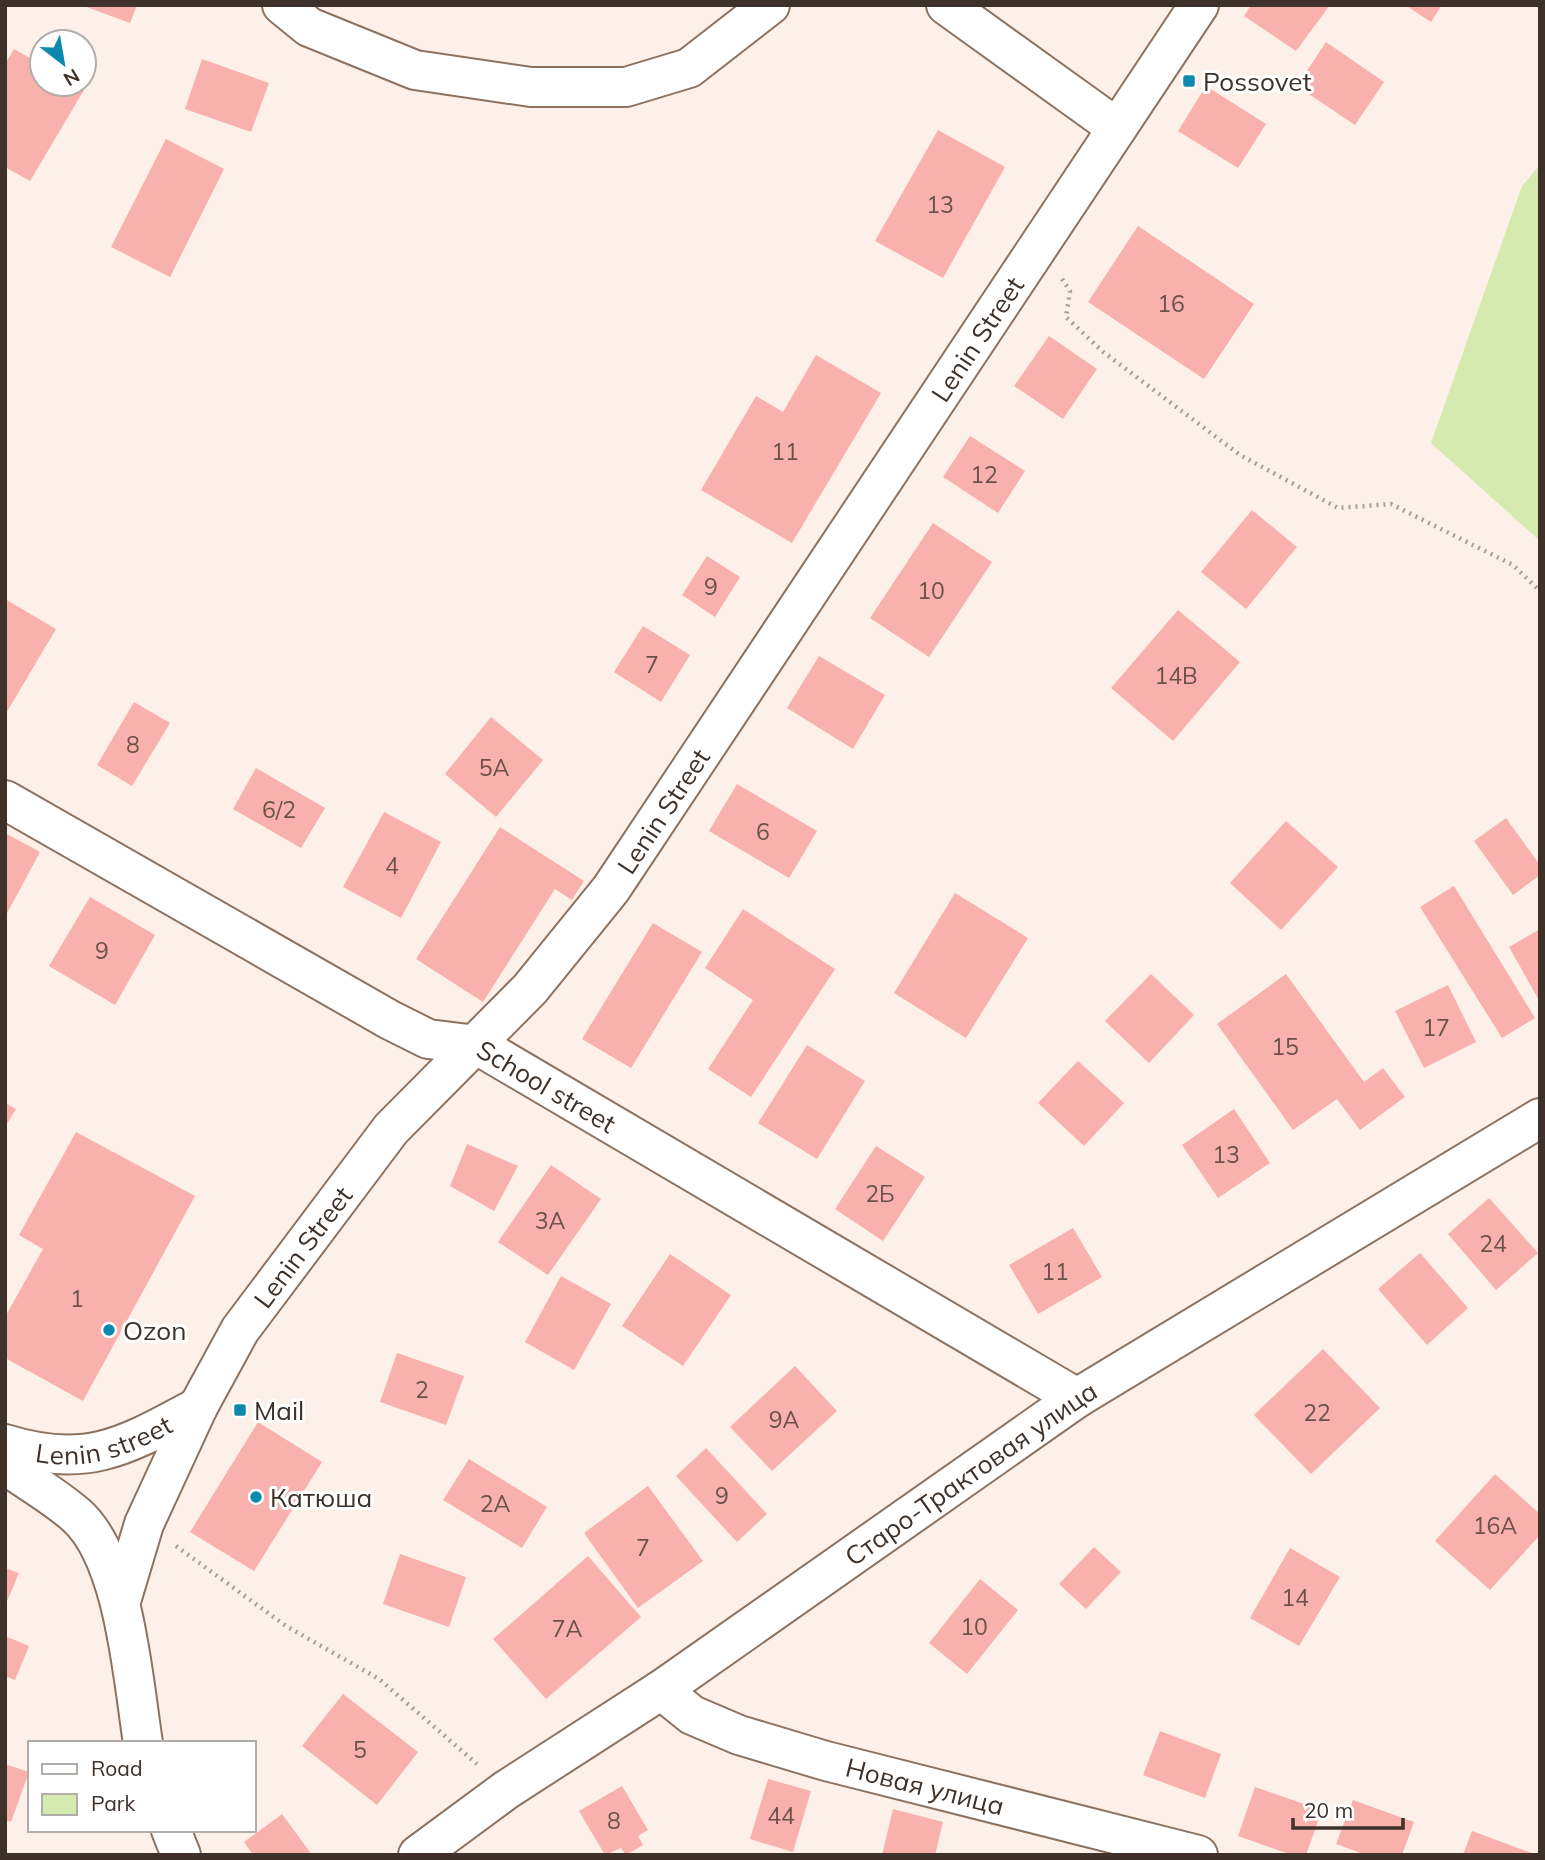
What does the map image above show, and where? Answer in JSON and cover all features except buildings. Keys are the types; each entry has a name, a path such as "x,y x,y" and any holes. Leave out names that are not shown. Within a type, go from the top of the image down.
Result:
{"street":[{"path":"282,5 309,27 415,70 531,87 626,86 689,68 770,5"},
{"path":"946,5 1117,128"},
{"name":"Lenin Street","path":"121,1601 144,1524 198,1407 240,1330 391,1129 530,989 611,889 1199,5"},
{"name":"School street","path":"5,800 390,1020 428,1039 477,1045 1077,1398"},
{"name":"Старо-Трактовая улица","path":"418,1855 506,1790 661,1690 1077,1398 1540,1118"},
{"name":"Lenin street","path":"5,1444 71,1457 124,1446 198,1407"},
{"path":"5,1465 78,1516 104,1556 121,1601 143,1741"},
{"name":"Новая улица","path":"661,1690 692,1715 751,1738 826,1761 1198,1855"},
{"path":"173,1832 181,1855"}],"path":[{"path":"1041,245 1070,291 1066,317 1102,351 1240,455 1338,508 1391,504 1513,565 1540,591"},
{"path":"144,1524 286,1626 379,1679 506,1790"}],"green space":[{"path":"1540,165 1540,541 1431,443 1522,186"}],"place":[{"name":"Possovet","path":"1189,81"},
{"name":"Ozon","path":"109,1330"},
{"name":"Mail","path":"240,1410"},
{"name":"Катюша","path":"256,1497"}]}
